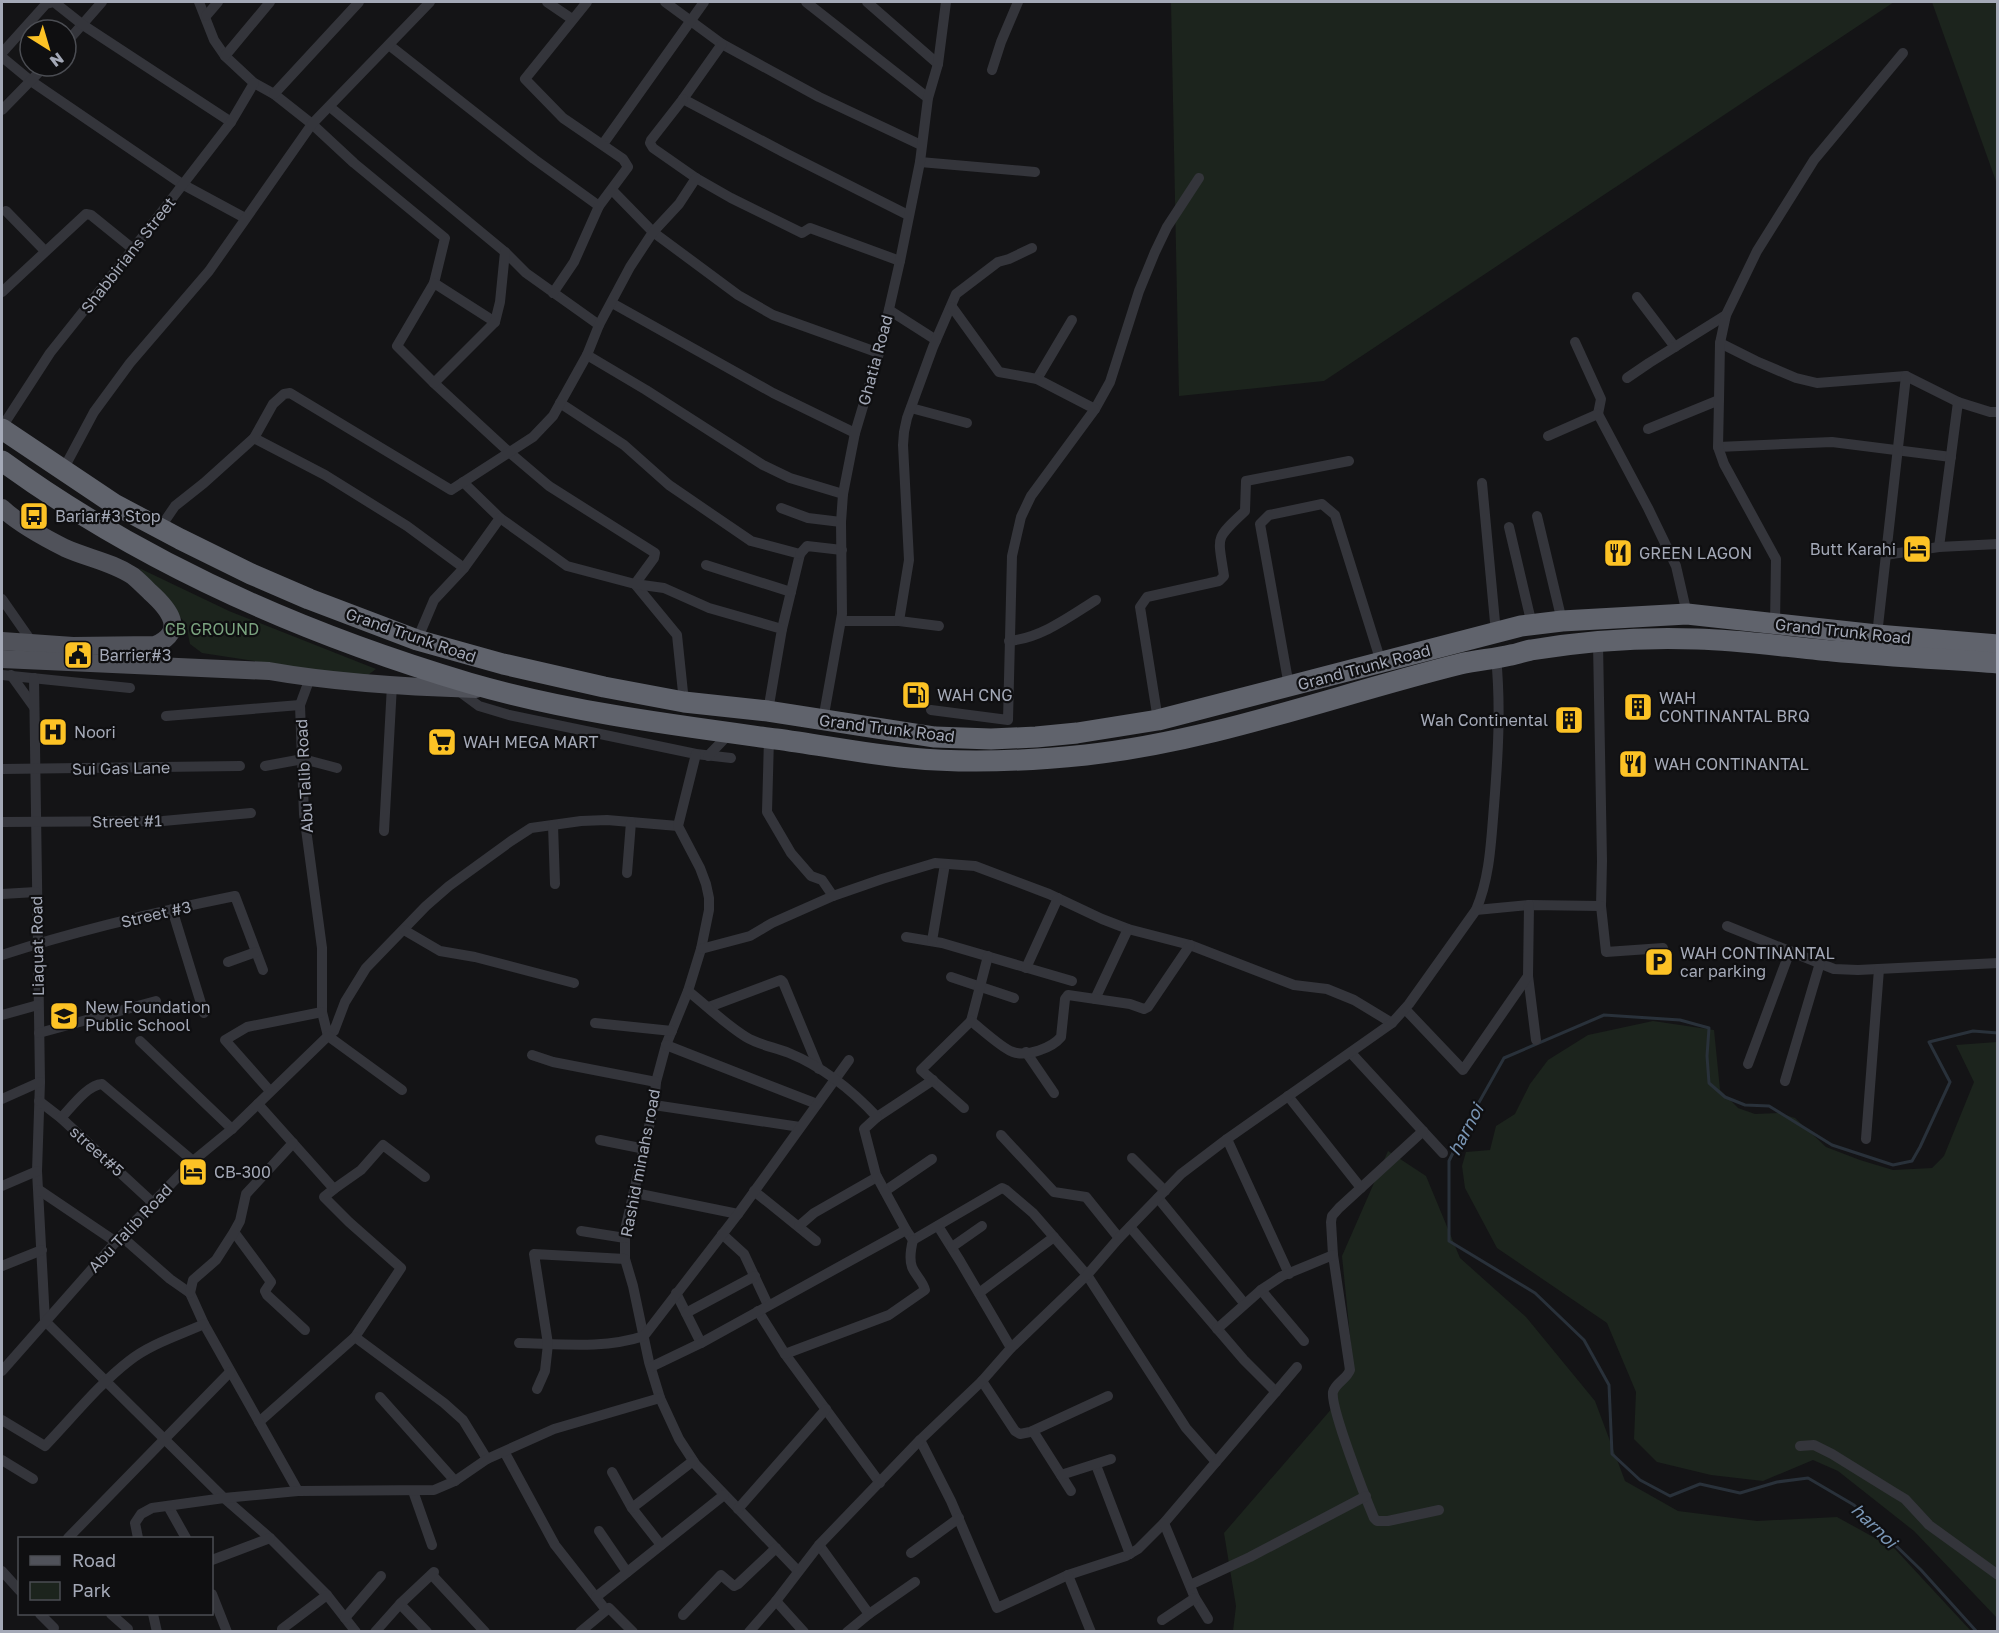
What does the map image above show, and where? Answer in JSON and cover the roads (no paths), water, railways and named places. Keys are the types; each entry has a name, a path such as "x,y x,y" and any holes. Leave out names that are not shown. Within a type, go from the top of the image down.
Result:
{"highway":[{"name":"Grand Trunk Road","path":"2,428 114,504 160,528 309,599 417,640 503,664 684,702 768,711 935,737 991,739 1077,733 1158,720 1496,633 1562,621 1687,614 1877,635 1998,645"},
{"name":"Grand Trunk Road","path":"2,461 134,545 252,603 348,642 470,683 653,723 868,753 947,761 1014,761 1088,755 1146,746 1249,723 1463,663 1526,651 1598,643 1705,639 1913,658 1998,663"},
{"path":"1526,626 1526,651"}],"main road":[{"path":"2,508 16,520 65,548 109,564 134,577 157,598 172,617 173,625 171,633 165,640 155,645 2,659"},
{"path":"2,641 32,642 73,654 269,671 310,678 499,690"}],"street":[{"path":"231,122 83,25 54,2 46,4 2,55 31,81 182,184 245,218"},
{"path":"78,30 102,2"},
{"path":"199,2 214,40 225,56 254,83 274,94 312,124 354,163 445,238 434,283 397,346 434,383 549,486 655,553 654,558 635,584"},
{"path":"206,16 218,2"},
{"path":"225,56 270,2"},
{"path":"274,94 359,2"},
{"path":"63,470 94,412 130,363 209,271 312,124 430,2"},
{"path":"547,2 572,19"},
{"path":"553,293 574,262 599,206 628,167 623,159 563,118 525,79 587,2"},
{"path":"665,2 722,44 819,97 921,145"},
{"path":"603,144 704,2"},
{"path":"806,2 928,98"},
{"path":"867,2 938,64"},
{"name":"Ghatia Road","path":"823,720 841,621 843,494 855,434 879,353 900,261 920,162 928,98 938,64 946,2"},
{"path":"992,70 1018,2"},
{"path":"722,44 650,143 653,148 730,198 802,232 810,228 900,261"},
{"path":"389,45 524,152 599,206"},
{"path":"1775,624 1776,559 1724,464 1718,447 1720,343 1726,315 1756,251 1814,160 1903,53"},
{"path":"2,110 34,78"},
{"name":"Shabbirians Street","path":"2,428 51,353 231,122 254,83"},
{"path":"683,99 908,215"},
{"path":"330,106 505,252 526,273 599,325"},
{"path":"920,162 1035,172"},
{"path":"160,528 174,506 204,483 254,438 273,404 284,394 290,393 451,490 533,437 553,416 561,403 630,267 653,232 679,204 696,178"},
{"path":"931,710 1008,720 1012,556 1021,517 1031,496 1095,409 1110,382 1139,291 1155,252 1167,227 1199,178"},
{"path":"612,190 653,232 738,295 772,315 879,353"},
{"path":"6,211 45,251"},
{"path":"2,292 86,214 91,215 133,249"},
{"path":"899,621 909,560 903,445 911,408 956,294 998,262 1010,260 1032,248"},
{"path":"434,383 495,322 500,302 505,252"},
{"path":"434,283 495,322"},
{"path":"1637,297 1675,347"},
{"path":"612,303 772,393 855,434"},
{"path":"952,307 999,372 1037,379 1095,409"},
{"path":"889,310 936,340"},
{"path":"1627,378 1726,315"},
{"path":"1037,379 1072,320"},
{"path":"1575,342 1601,399 1598,414 1676,566 1687,614"},
{"path":"1720,343 1796,378 1817,383 1906,376 1958,402 1990,412 1998,412"},
{"path":"587,355 763,465 813,487 843,494"},
{"path":"1877,635 1906,376"},
{"path":"1648,429 1719,400"},
{"path":"1939,546 1958,402"},
{"path":"561,403 624,446 669,485 751,542 800,554"},
{"path":"911,408 967,423"},
{"path":"1548,436 1598,414"},
{"path":"254,438 325,475 407,526 464,568"},
{"path":"1718,447 1832,442 1951,457"},
{"path":"1158,720 1140,607 1147,597 1220,581 1224,576 1219,541 1221,533 1245,511 1246,481 1349,461"},
{"path":"463,482 500,518 567,566 635,584 664,588 710,608 782,629"},
{"path":"1482,483 1496,633"},
{"path":"1289,686 1260,524 1269,515 1322,504 1335,515 1381,662"},
{"path":"781,508 808,518 841,522"},
{"path":"1537,516 1562,621"},
{"path":"417,640 434,600 464,568 500,518"},
{"path":"1509,527 1526,626"},
{"path":"1885,555 1939,546 1998,544"},
{"path":"768,711 782,629 800,554 807,546 842,550"},
{"path":"706,565 790,592"},
{"path":"635,584 677,635 684,702"},
{"path":"2,599 32,642"},
{"path":"1009,641 1024,639 1040,633 1096,600"},
{"path":"841,621 899,621 939,626"},
{"path":"1598,643 1601,906 1606,952 1663,948"},
{"path":"749,1632 819,1545 920,1440 982,1381 1011,1348 1088,1275 1119,1238 1181,1174 1392,1023 1405,1009 1476,910 1484,893 1489,870 1498,755 1496,657"},
{"path":"6,675 130,688"},
{"path":"6,675 35,707"},
{"name":"Liaquat Road","path":"34,678 40,1082 38,1172 45,1321"},
{"name":"Abu Talib Road","path":"2,1371 118,1239 193,1161 258,1104 328,1036 322,1012 322,948 304,814 300,705 310,678"},
{"path":"384,831 392,685"},
{"path":"456,689 479,706 509,715 696,754 731,758"},
{"path":"166,716 300,705"},
{"path":"708,756 730,733"},
{"path":"769,738 767,812 791,853 812,876 822,880 833,896"},
{"path":"402,1090 328,1036 334,1031 351,992 366,968 426,906 449,886 531,828 607,820 678,825 696,754"},
{"path":"265,766 303,759 337,768"},
{"name":"Sui Gas Lane","path":"2,769 240,766"},
{"name":"Street #1","path":"2,822 163,821 251,813"},
{"path":"627,873 631,822"},
{"path":"553,825 555,884"},
{"name":"Rashid minahs road","path":"678,825 700,868 709,898 710,910 688,991 666,1045 656,1082 654,1105 625,1238 625,1259 660,1398 679,1439 693,1461 798,1571"},
{"path":"701,949 750,936 772,923 833,896 935,863 975,866 1008,877 1102,919 1190,945 1294,985 1327,988 1354,1000 1392,1023"},
{"path":"932,941 945,864"},
{"path":"2,894 36,892"},
{"name":"Street #3","path":"2,955 38,943 172,909 235,896 263,970"},
{"path":"1026,968 1058,898"},
{"path":"1476,910 1529,905 1601,906"},
{"path":"1529,905 1528,976 1536,1040"},
{"path":"172,909 204,1012"},
{"path":"1727,926 1834,969 1998,963"},
{"path":"1095,999 1128,928"},
{"path":"404,930 440,951 475,957 574,983"},
{"path":"906,937 932,941 1072,981"},
{"path":"971,1021 1013,1052 1032,1053 1047,1048 1061,1037 1065,999 1068,995 1148,1008 1190,945"},
{"path":"1748,1064 1790,951"},
{"path":"228,962 256,952"},
{"path":"964,1108 921,1070 971,1021 988,956"},
{"path":"1785,1081 1820,963"},
{"path":"1866,1139 1879,969"},
{"path":"1405,1009 1463,1070 1528,976"},
{"path":"951,977 1014,998"},
{"path":"709,1007 781,980 819,1069"},
{"path":"688,991 744,1036 790,1053 836,1079 860,1098 877,1117"},
{"path":"39,1033 156,1001"},
{"path":"2,1015 38,1005"},
{"path":"270,1091 225,1040 247,1026 322,1012"},
{"path":"595,1023 672,1031"},
{"path":"140,1041 232,1128"},
{"path":"666,1045 817,1104"},
{"path":"1026,1052 1053,1093"},
{"path":"1351,1053 1443,1153"},
{"path":"532,1055 553,1062 656,1082"},
{"path":"519,1343 563,1345 627,1341 645,1336 738,1214 849,1060"},
{"path":"785,1354 889,1315 925,1290 912,1266 910,1254 912,1240 877,1177 864,1128 933,1080"},
{"path":"2,1099 40,1082"},
{"path":"61,1118 82,1096 96,1085 102,1084 193,1161"},
{"path":"1288,1096 1361,1188"},
{"name":"street#5","path":"39,1101 61,1118 153,1203"},
{"path":"258,1104 334,1190"},
{"path":"654,1105 800,1127"},
{"path":"1423,1131 1332,1216 1333,1255 1350,1370 1335,1388 1333,1394 1342,1430 1374,1518 1377,1521 1388,1521 1439,1510"},
{"path":"1001,1135 1054,1192 1086,1197 1119,1238"},
{"path":"1227,1139 1289,1274"},
{"path":"600,1140 645,1149"},
{"path":"190,1293 194,1280 216,1260 234,1232 240,1221 246,1194 293,1143"},
{"path":"259,1422 355,1337 401,1268 324,1197 361,1170 383,1145 425,1177"},
{"path":"1132,1158 1244,1304"},
{"path":"885,1191 932,1159"},
{"path":"2,1186 38,1172"},
{"path":"799,1226 814,1213 877,1177"},
{"path":"912,1240 1002,1188 1033,1213 1088,1275 1186,1428 1216,1462"},
{"path":"39,1190 118,1239 190,1293 204,1324 298,1491"},
{"path":"754,1191 816,1240"},
{"path":"635,1193 738,1214"},
{"path":"952,1247 982,1226"},
{"path":"938,1227 1011,1348"},
{"path":"1130,1227 1244,1360 1276,1392"},
{"path":"651,1367 701,1343 906,1230"},
{"path":"234,1232 271,1282 265,1291 267,1295 305,1330"},
{"path":"581,1232 625,1238"},
{"path":"722,1234 744,1254 768,1305"},
{"path":"979,1293 1054,1237"},
{"path":"2,1266 42,1250"},
{"path":"537,1389 545,1371 548,1344 534,1254 625,1259"},
{"path":"1217,1329 1261,1290 1289,1274 1333,1255"},
{"path":"686,1313 755,1276"},
{"path":"1261,1290 1304,1341"},
{"path":"676,1293 701,1343"},
{"path":"758,1311 785,1354 880,1483"},
{"path":"45,1321 224,1498 270,1538 327,1595 356,1632"},
{"path":"2,1420 45,1446 131,1359 162,1342 204,1324"},
{"path":"355,1337 444,1403 463,1420 487,1460"},
{"path":"920,1440 959,1518 998,1608 1068,1575 1130,1554 1145,1544 1297,1367"},
{"path":"70,1537 231,1372"},
{"path":"982,1381 1015,1431 1020,1434 1033,1431 1108,1396"},
{"path":"380,1397 455,1480"},
{"path":"138,1537 135,1523 141,1514 152,1508 298,1491 434,1490 487,1460 554,1429 660,1398"},
{"path":"738,1509 825,1409"},
{"path":"1033,1431 1071,1491"},
{"path":"1800,1446 1814,1445 1895,1492 1905,1499 1929,1525 1998,1575"},
{"path":"505,1453 555,1545 606,1610"},
{"path":"1061,1475 1111,1459"},
{"path":"2,1461 33,1479"},
{"path":"632,1508 693,1461"},
{"path":"1096,1465 1130,1554"},
{"path":"612,1472 632,1508 661,1545"},
{"path":"413,1491 432,1545"},
{"path":"596,1597 724,1495"},
{"path":"1190,1585 1250,1557 1366,1496"},
{"path":"168,1506 185,1537"},
{"path":"911,1553 959,1518"},
{"path":"1164,1523 1195,1598 1208,1619"},
{"path":"599,1531 627,1572"},
{"path":"213,1560 270,1538"},
{"path":"819,1545 869,1614"},
{"path":"683,1615 721,1575 734,1586 776,1548"},
{"path":"2,1571 18,1589"},
{"path":"375,1632 400,1604 433,1574 485,1632"},
{"path":"1068,1575 1091,1632"},
{"path":"345,1618 381,1576"},
{"path":"847,1632 915,1582"},
{"path":"284,1632 282,1629 327,1595"},
{"path":"213,1597 226,1632"},
{"path":"1162,1620 1195,1598"},
{"path":"776,1601 804,1632"},
{"path":"400,1604 427,1632"},
{"path":"580,1632 609,1608 633,1632"},
{"path":"41,1615 54,1628"},
{"path":"112,1615 128,1629"},
{"path":"153,1615 157,1632"}],"waterway":[{"name":"harnoi","path":"1977,1632 1921,1570 1854,1505 1808,1478 1777,1482 1740,1493 1700,1484 1670,1496 1640,1480 1612,1454 1609,1385 1584,1340 1535,1293 1449,1241 1449,1161 1504,1058 1604,1015 1680,1020 1709,1028 1707,1056 1709,1083 1725,1097 1745,1105 1769,1106 1832,1145 1893,1165 1912,1161 1950,1082 1929,1042 1973,1031 1998,1033"}],"place":[{"name":"Bariar#3 Stop","path":"34,516"},
{"name":"Butt Karahi","path":"1917,549"},
{"name":"GREEN LAGON","path":"1618,553"},
{"name":"Barrier#3","path":"78,655"},
{"name":"WAH CNG","path":"916,695"},
{"name":"WAH CONTINANTAL BRQ","path":"1638,707"},
{"name":"Wah Continental","path":"1569,720"},
{"name":"Noori","path":"53,732"},
{"name":"WAH MEGA MART","path":"442,742"},
{"name":"WAH CONTINANTAL","path":"1633,764"},
{"name":"WAH CONTINANTAL car parking","path":"1659,962"},
{"name":"New Foundation Public School","path":"64,1016"},
{"name":"CB-300","path":"193,1172"}],"park label":[{"name":"CB GROUND","path":"212,629"}]}
